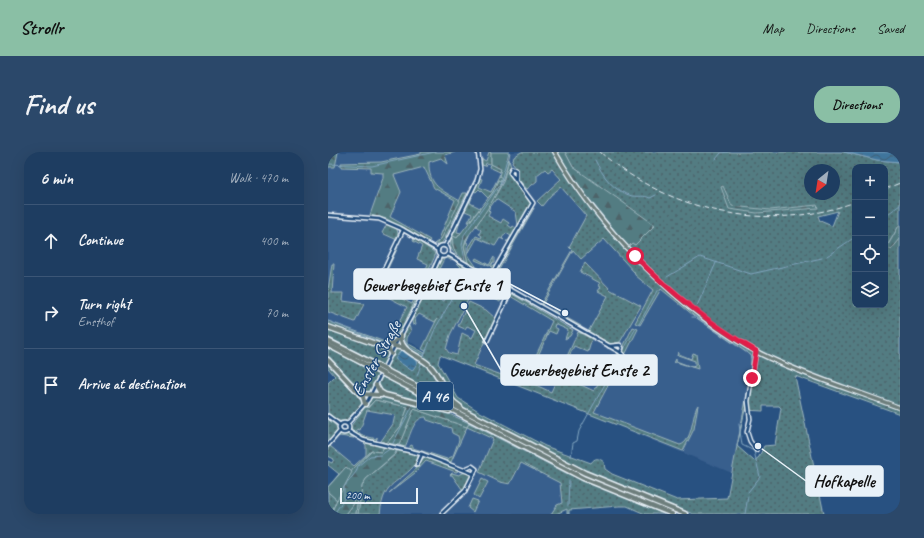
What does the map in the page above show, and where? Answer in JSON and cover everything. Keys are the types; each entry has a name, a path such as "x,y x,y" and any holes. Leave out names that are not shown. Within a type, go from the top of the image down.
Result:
{"highway":[{"path":"328,327 384,347 388,349 391,354"},
{"path":"384,347 390,345 400,336"},
{"path":"400,336 404,348"},
{"name":"A 46","path":"328,341 479,422 586,476 672,514"},
{"name":"A 46","path":"328,345 377,368"},
{"path":"394,346 404,348 424,361 434,370 450,399 479,422"},
{"path":"328,360 364,399 365,404"},
{"path":"376,385 380,392 385,395"},
{"path":"358,393 385,395 440,408 479,422"},
{"name":"A 46","path":"586,476 685,514"}],"main road":[{"path":"555,152 575,183 604,222 648,270 707,319 756,351 788,366 900,408"}],"street":[{"path":"445,246 477,180 480,166 478,152"},
{"path":"490,278 534,203 516,180"},
{"path":"328,215 376,218 403,230 438,250 440,256 444,257 448,254"},
{"path":"381,274 403,230"},
{"path":"438,250 440,246 445,246"},
{"path":"445,246 448,249 448,254"},
{"path":"448,254 620,352 624,356 623,360"},
{"name":"Enster Straße","path":"347,424 371,395 394,346 418,304 440,256"},
{"path":"487,342 511,290"},
{"path":"609,346 620,345 622,348 620,352"},
{"path":"756,351 748,401 750,419 748,432 750,442 756,450"},
{"path":"328,416 340,425"},
{"path":"340,425 344,423 347,424 349,427 348,431"},
{"path":"328,445 340,431 340,425"},
{"path":"340,431 344,433 348,431 363,440 422,454 474,474"},
{"path":"417,465 422,454"},
{"path":"444,513 465,491 476,469 474,466 465,470"}],"shaded area":[{"path":"328,152 548,152 600,225 698,319 750,355 752,359 749,384 732,473 588,414 422,349 397,334 385,342 328,321 328,312 355,322 364,304 343,301 332,293 334,264 332,264 328,290"},
{"path":"371,398 407,402 447,413 566,472 567,510 559,514 358,514 362,486 353,469 328,448 339,435 350,436 353,432 350,428 351,424"}],"green space":[{"path":"328,152 338,152 335,167 328,167"},
{"path":"421,152 455,152 445,155 448,164 441,158 429,162 429,170 431,177 437,186 460,201 441,239 439,239 455,200 434,188 424,167 394,175 401,192 390,217 430,240 428,243 387,219 370,215 383,178 383,173 371,172 371,168 341,167 341,163 381,162 421,154"},
{"path":"489,152 491,152 491,164 501,169 500,172 489,167 490,164 486,163 485,166 482,165 482,159 486,161"},
{"path":"491,152 510,152 504,177 494,198 488,209 466,239 464,246 468,263 454,249 453,236 457,238 493,192 498,180 500,181 502,178 499,176 501,169 491,164"},
{"path":"521,152 554,152 604,224 646,270 710,323 742,345 795,370 796,367 749,345 706,316 666,283 628,247 632,243 635,245 582,173 573,167 565,152 844,152 877,160 900,162 900,224 888,244 888,164 852,164 852,308 888,308 888,247 891,249 900,239 900,414 795,376 824,514 693,514 612,483 569,464 462,407 448,392 440,376 432,365 402,343 402,335 409,326 411,331 407,338 407,343 425,353 426,351 422,349 437,319 435,322 419,314 415,319 416,324 413,325 412,321 424,294 433,298 436,297 437,292 440,293 438,299 444,301 449,291 443,288 441,292 438,290 440,286 436,283 430,291 431,292 427,292 426,290 431,280 438,283 438,279 446,286 451,281 449,287 451,289 456,282 439,273 434,278 436,279 432,278 441,260 448,257 451,260 447,258 444,259 439,269 440,272 457,278 459,274 455,271 456,268 459,270 461,267 454,260 478,275 479,278 450,335 446,349 449,353 457,355 462,333 472,338 476,330 467,326 465,329 458,326 469,302 486,310 495,318 474,365 521,382 524,381 552,321 510,296 505,307 510,294 512,294 573,330 570,336 565,339 568,330 555,324 554,327 558,329 556,334 549,331 527,381 551,392 578,332 592,339 588,352 574,346 562,371 570,375 568,379 594,391 601,378 605,380 615,362 610,359 613,355 616,357 618,354 622,356 620,363 594,412 680,445 684,443 690,433 698,405 694,429 683,451 440,355 438,363 458,398 480,412 545,446 591,463 596,459 600,460 604,462 605,469 612,474 677,500 727,498 737,446 754,461 759,457 764,446 775,445 781,408 779,406 763,406 763,411 745,410 737,445 749,384 750,355 698,319 661,289 640,325 635,323 653,290 635,275 604,239 581,259 573,250 542,305 541,304 572,250 569,247 586,216 561,187 551,195 542,206 537,201 561,179 552,169 548,172 545,169 537,175 537,181 527,189 518,179 518,169 512,162 514,157","holes":["838,211 832,226 820,221 818,216"]},
{"path":"557,152 565,152 573,167 655,225 635,245 632,243 628,247 581,189"},
{"path":"509,159 511,166 508,173 531,200 531,203 518,225 516,212 496,199 488,210 490,212 488,216 501,223 503,219 509,223 508,225 512,228 513,226 517,229 508,242 506,241 508,241 511,236 506,233 502,238 504,240 500,238 495,246 477,238 469,252 469,247 476,236 481,238 482,236 479,234 481,230 476,226 503,182"},
{"path":"499,176 502,177 500,181 498,180 496,188 488,198 479,189 476,192 474,191 480,178 482,179 479,187 491,192"},
{"path":"723,186 732,206 770,210 817,205 818,208 757,213 729,209 721,187"},
{"path":"463,193 467,193 445,238 441,244 434,244 441,239"},
{"path":"472,197 470,203 480,208 468,222 472,214 465,211"},
{"path":"534,208 496,275 496,278 512,287 510,288 495,279 494,275"},
{"path":"460,220 457,232 461,233 457,238 453,236 452,243 457,255 453,251 450,243 453,234"},
{"path":"387,224 397,229 398,234 395,239 382,233"},
{"path":"900,224 900,239 891,250 888,248"},
{"path":"469,235 466,242 468,243 467,250 477,268 468,263 464,246"},
{"path":"414,238 434,252 435,256 407,319 402,328 390,340 407,307 376,291 397,246 398,247 379,287 412,304 428,264 417,259 422,246 413,241"},
{"path":"494,257 494,263 491,264 494,266 489,275 481,270 482,267 482,269 488,273 492,268 491,265 489,266 475,260 476,258 489,265"},
{"path":"434,263 429,280 420,300 399,334"},
{"path":"585,263 611,290 641,306 620,342 610,344 588,332 608,296 598,291 601,287 599,286 600,283 580,272"},
{"path":"332,264 334,264 332,293 344,293 343,301 364,304 355,322 328,312 328,290"},
{"path":"492,291 503,297 500,302 490,296"},
{"path":"553,310 581,326 580,328 552,312"},
{"path":"328,321 385,342 381,344 328,326"},
{"path":"633,327 638,329 626,353 624,352 624,345"},
{"path":"328,329 388,350 388,355 384,363 387,364 395,349 401,348 428,367 449,402 328,337"},
{"path":"328,348 438,406 385,394 378,386 381,378 378,376 370,392 362,393 328,358"},
{"path":"678,352 679,354 691,359 693,353 696,354 698,369 676,362 674,363 676,359 676,361 692,367 695,366 695,361 678,355 677,356"},
{"path":"328,363 361,398 363,403 345,421 338,421 328,413 328,383 335,376 328,368"},
{"path":"380,395 447,413 469,423 467,427 414,409 399,445 387,443 401,426 408,407 375,400 367,408 366,406 373,396"},
{"path":"375,400 408,407 401,426 387,443 381,441 393,424 395,415 367,410 360,430 357,429 356,432 360,433 360,435 377,439 376,441 357,435 350,427 366,406 368,408"},
{"path":"414,409 467,427 451,462 409,448 411,445 413,448 447,459 453,456 459,440 458,436 452,433 451,428 427,420 426,417 418,420 412,428 405,447 399,445"},
{"path":"328,419 336,426 338,432 328,444"},
{"path":"469,423 566,473 664,514 645,514 627,506 619,506 569,510 569,514 567,514 567,509 556,514 551,514 557,505 562,503 560,483 521,463 510,484 500,482 479,472 493,439 467,427"},
{"path":"339,434 347,434 354,438 339,436 330,446 354,466 366,455 366,445 363,442 384,447 381,452 371,451 352,472 346,467 328,487 339,474 328,465 328,461 332,463 334,459 328,456 328,446"},
{"path":"384,447 397,449 395,454 366,479 362,486 358,514 356,514 358,498 354,498 353,505 346,514 331,514 342,487 353,469 372,451 381,452"},
{"path":"398,449 416,454 418,458 417,462 389,488 382,502 380,514 358,514 362,486 366,479 396,454"},
{"path":"423,458 432,459 458,469 458,471 456,472 426,461 415,473 389,493 414,471"},
{"path":"346,467 352,472 337,500 328,492 328,487"},
{"path":"465,472 470,475 469,482 455,500 455,497 456,498 462,489 452,475 450,475 452,473 459,475"},
{"path":"482,479 488,482 479,499 474,495"},
{"path":"328,492 337,500 331,514 328,514"},
{"path":"354,498 358,498 356,514 346,514 353,505"},
{"path":"472,499 478,501 473,512 468,508"}],"water":[{"path":"844,152 900,152 900,162 877,160"},
{"path":"401,350 418,362 412,371 395,359"}],"waterway":[{"path":"328,164 372,166 435,152"},
{"path":"465,260 462,245 464,235 500,184 509,152"},
{"path":"716,159 721,153 728,152"},
{"path":"595,160 601,172 619,191 632,196 644,196 650,198 656,195"},
{"path":"888,214 900,205"},
{"path":"827,256 852,239"},
{"path":"667,277 700,257 751,274 822,258"},
{"path":"697,306 716,263"},
{"path":"423,358 435,329 462,281 466,268"},
{"path":"639,324 658,289"},
{"path":"692,317 696,317 751,355 753,362"},
{"path":"328,321 383,343 388,342 394,337"},
{"path":"623,351 636,328"},
{"path":"404,339 408,346 425,355"},
{"path":"571,457 573,443 577,441 579,431 621,355"},
{"path":"417,376 422,361"},
{"path":"392,445 412,407"},
{"path":"739,424 742,445 754,451 760,477 748,492"},
{"path":"334,514 344,499 344,487 356,472 358,466 370,456 381,455 391,448"},
{"path":"568,506 569,480"},
{"path":"745,514 748,496"}],"railway":[{"path":"600,152 627,173 657,190 688,203 721,212 754,216 788,216 822,212 852,203"},
{"path":"888,188 900,183"}],"place":[{"name":"Gewerbegebiet Enste 2","path":"464,306"},
{"name":"Gewerbegebiet Enste 1","path":"565,313"},
{"name":"Hofkapelle","path":"758,446"}],"route":[{"path":"635,256 648,270 694,309 732,337 756,351 752,378"}]}
